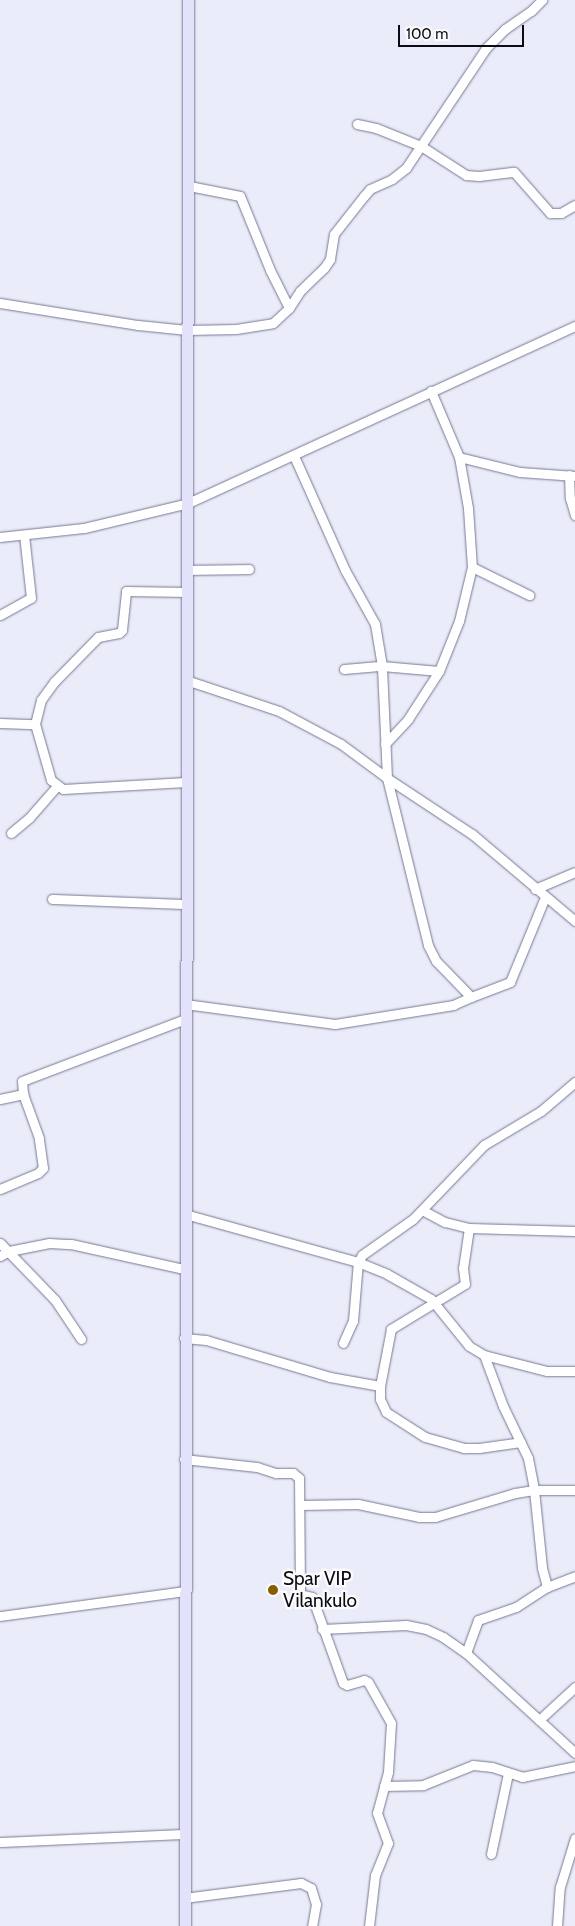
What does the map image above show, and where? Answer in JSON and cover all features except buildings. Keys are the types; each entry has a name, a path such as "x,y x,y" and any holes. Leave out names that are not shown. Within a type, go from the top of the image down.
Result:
{"main road":[{"path":"184,1926 188,0"}],"street":[{"path":"0,303 138,325 187,330 257,327 273,323 289,308 300,291 324,268 330,259 334,234 364,196 378,183 392,179 402,172 486,48 505,29 531,12 542,0"},
{"path":"357,124 376,128 421,146 466,174 478,176 510,171 517,173 550,212 561,213 575,205"},
{"path":"189,186 240,196 270,270 289,308"},
{"path":"0,537 84,528 188,504 575,326"},
{"path":"385,744 408,719 439,671 459,621 472,567 468,508 458,457 431,391"},
{"path":"294,456 345,570 375,624 382,666 387,778 428,945 436,961 471,998"},
{"path":"458,457 520,472 572,476 570,498 575,515"},
{"path":"0,615 31,598 24,535"},
{"path":"472,567 529,595"},
{"path":"188,570 249,570"},
{"path":"186,782 147,782 71,790 57,786 51,780 36,724 41,700 54,682 98,636 119,633 122,630 126,591 187,592"},
{"path":"344,669 382,666 439,671"},
{"path":"186,680 279,711 304,722 342,744 387,778 472,834 575,921"},
{"path":"0,723 36,724"},
{"path":"11,833 29,818 57,786"},
{"path":"535,889 575,872"},
{"path":"185,1004 335,1024 453,1005 510,982 545,897"},
{"path":"52,899 185,904"},
{"path":"0,1189 38,1173 43,1168 39,1138 23,1094 22,1081 185,1019"},
{"path":"343,1343 353,1321 358,1262 366,1252 422,1210 484,1145 541,1111 575,1082"},
{"path":"0,1099 23,1094"},
{"path":"422,1210 433,1218 469,1228 575,1231"},
{"path":"185,1214 358,1262 395,1278 436,1304 469,1346 484,1354 547,1371 575,1371"},
{"path":"469,1228 464,1268 465,1284 436,1304 391,1329 380,1386 380,1399 386,1412 425,1437 464,1448 480,1448 521,1442"},
{"path":"0,1256 9,1251 49,1243 71,1244 184,1269"},
{"path":"0,1244 9,1251 55,1300 81,1339"},
{"path":"184,1338 206,1340 330,1377 380,1386"},
{"path":"484,1354 500,1400 528,1458 534,1490 540,1555 547,1587"},
{"path":"184,1459 257,1467 276,1472 293,1473 299,1478 300,1594 312,1597 343,1683 347,1685 364,1680 368,1682 390,1718 389,1761 377,1813 388,1843 375,1875 369,1926"},
{"path":"300,1504 358,1504 419,1517 435,1518 507,1495 534,1490 575,1490"},
{"path":"466,1653 478,1620 525,1603 547,1587 575,1576"},
{"path":"0,1616 184,1591"},
{"path":"322,1628 406,1625 434,1633 466,1653 575,1753"},
{"path":"539,1720 575,1687"},
{"path":"384,1786 424,1785 473,1766 492,1767 522,1777 575,1766"},
{"path":"491,1854 508,1773"},
{"path":"0,1842 184,1834"},
{"path":"557,1926 560,1887 575,1838"},
{"path":"184,1898 301,1883 311,1888 316,1904 312,1926"}],"place":[{"name":"Spar VIP Vilankulo","path":"273,1590"}]}
